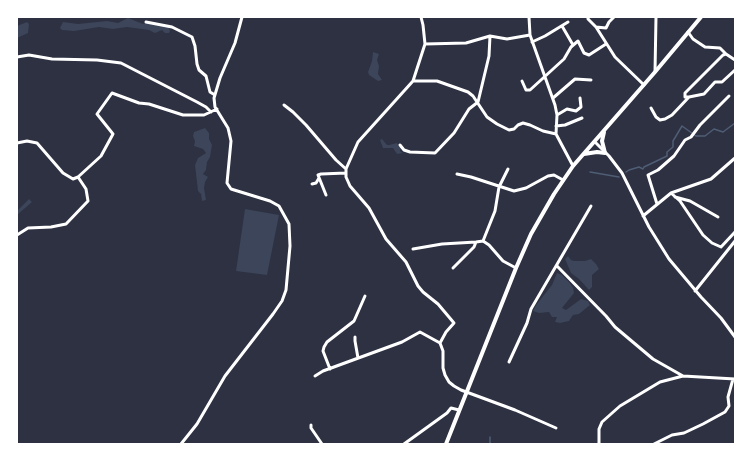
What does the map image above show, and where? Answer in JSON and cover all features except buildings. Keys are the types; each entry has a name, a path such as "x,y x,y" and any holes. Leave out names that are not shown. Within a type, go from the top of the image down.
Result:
{"main road":[{"path":"446,444 516,268 531,234 554,194 573,166 701,17"},
{"path":"583,155 598,152 605,153 602,141 605,130"}],"street":[{"path":"181,444 197,424 226,376 282,301 286,290 290,246 289,224 279,206 270,201 231,189 227,183 230,134 217,109 214,98 220,78 235,43 242,17"},
{"path":"421,17 425,44 413,81 358,142 346,169 346,173 350,186 369,208 386,239 406,262 423,292 438,304 454,323 446,332 440,343"},
{"path":"529,17 530,35 557,115 556,134 573,166"},
{"path":"588,17 615,57 644,85"},
{"path":"596,27 606,28 614,17"},
{"path":"655,72 656,17"},
{"path":"146,22 172,27 192,37 199,70 206,76 210,92 215,95"},
{"path":"532,42 568,22"},
{"path":"562,26 573,45"},
{"path":"688,32 693,39 705,47 720,48 735,60"},
{"path":"425,44 466,43 490,36 507,39 530,35"},
{"path":"400,145 404,150 410,152 435,153 454,132 470,109 478,102 489,56 490,36"},
{"path":"522,81 526,90 530,90 564,59 573,45 578,41 584,54 588,55 606,44"},
{"path":"726,54 685,93 685,97 704,94 715,82 722,82 735,70"},
{"path":"17,57 28,56 121,63 197,102 211,112"},
{"path":"552,98 575,79 591,80"},
{"path":"413,81 437,81 468,92 474,96 487,117 509,130 514,129 523,123 530,124 543,131 556,134"},
{"path":"17,143 27,141 37,144 63,173 73,179 78,177 101,156 113,134 97,114 112,93 139,103 149,104 183,115 204,116 217,109"},
{"path":"657,204 648,175 658,170 674,156 685,140 692,137 700,125 729,96"},
{"path":"651,108 656,117 660,120 666,119 690,97"},
{"path":"557,115 566,109 576,111 581,107 580,98"},
{"path":"284,105 294,112 336,160 346,169"},
{"path":"556,126 565,125 582,118"},
{"path":"595,142 622,173 649,227 669,259 735,336"},
{"path":"643,216 671,193 711,179 735,158"},
{"path":"483,241 495,211 499,186 508,169"},
{"path":"312,184 316,183 319,178 318,175 321,174 346,173"},
{"path":"457,174 514,190 526,188 548,176 554,175 563,180"},
{"path":"17,235 28,228 51,227 66,224 88,201 86,189 78,177"},
{"path":"319,178 326,195"},
{"path":"671,193 680,201 702,235 712,243 721,247 735,232"},
{"path":"675,196 690,201 718,217"},
{"path":"509,362 527,323 531,309 591,206"},
{"path":"695,291 735,240"},
{"path":"413,249 442,244 483,241 489,245 503,260 516,268"},
{"path":"453,268 474,247 476,242"},
{"path":"557,266 620,332 653,359 683,376"},
{"path":"330,369 323,351 324,347 327,342 354,321 364,296"},
{"path":"315,376 402,342 420,332 440,343 443,352 443,368 445,375 449,382 454,386 556,428"},
{"path":"356,337 355,341 358,358"},
{"path":"600,444 599,429 602,422 620,406 660,382 683,376 734,379 728,397 729,406 725,412 684,433 672,435 654,444"},
{"path":"404,444 447,413 451,408 459,410"},
{"path":"311,425 311,428 322,444"}],"shaded area":[{"path":"128,18 143,24 148,22 168,26 170,31 169,33 165,33 162,30 155,33 149,30 127,27 113,29 99,27 74,31 62,30 60,28 63,22 78,24 107,21 118,23"},
{"path":"27,22 29,24 28,33 17,38 17,26"},
{"path":"373,52 379,54 377,60 379,66 378,74 382,80 378,81 369,75 368,72 372,61"},
{"path":"205,128 209,133 209,139 212,145 206,170 203,174 208,177 204,188 206,200 202,201 201,194 198,191 195,165 198,158 206,153 203,149 194,146 195,141 193,136 194,132"},
{"path":"382,139 387,145 397,143 399,147 401,147 400,151 403,153 397,154 393,148 383,148 380,140"},
{"path":"29,199 32,202 17,215 17,211"},
{"path":"245,209 279,215 267,275 236,271"},
{"path":"568,256 574,261 585,261 591,259 596,264 599,269 592,275 592,287 589,290 571,273 565,259"},
{"path":"557,273 562,275 569,282 574,293 562,308 566,310 581,299 588,301 590,305 579,314 573,315 569,321 560,323 555,322 557,317 552,317 549,312 539,313 533,311 552,285"}],"waterway":[{"path":"626,172 639,167 643,169 644,167 667,156 667,152 673,147 673,141 682,126 696,136 705,136 714,129 723,132 735,123"},
{"path":"590,172 619,177"},
{"path":"490,437 490,444"}]}
